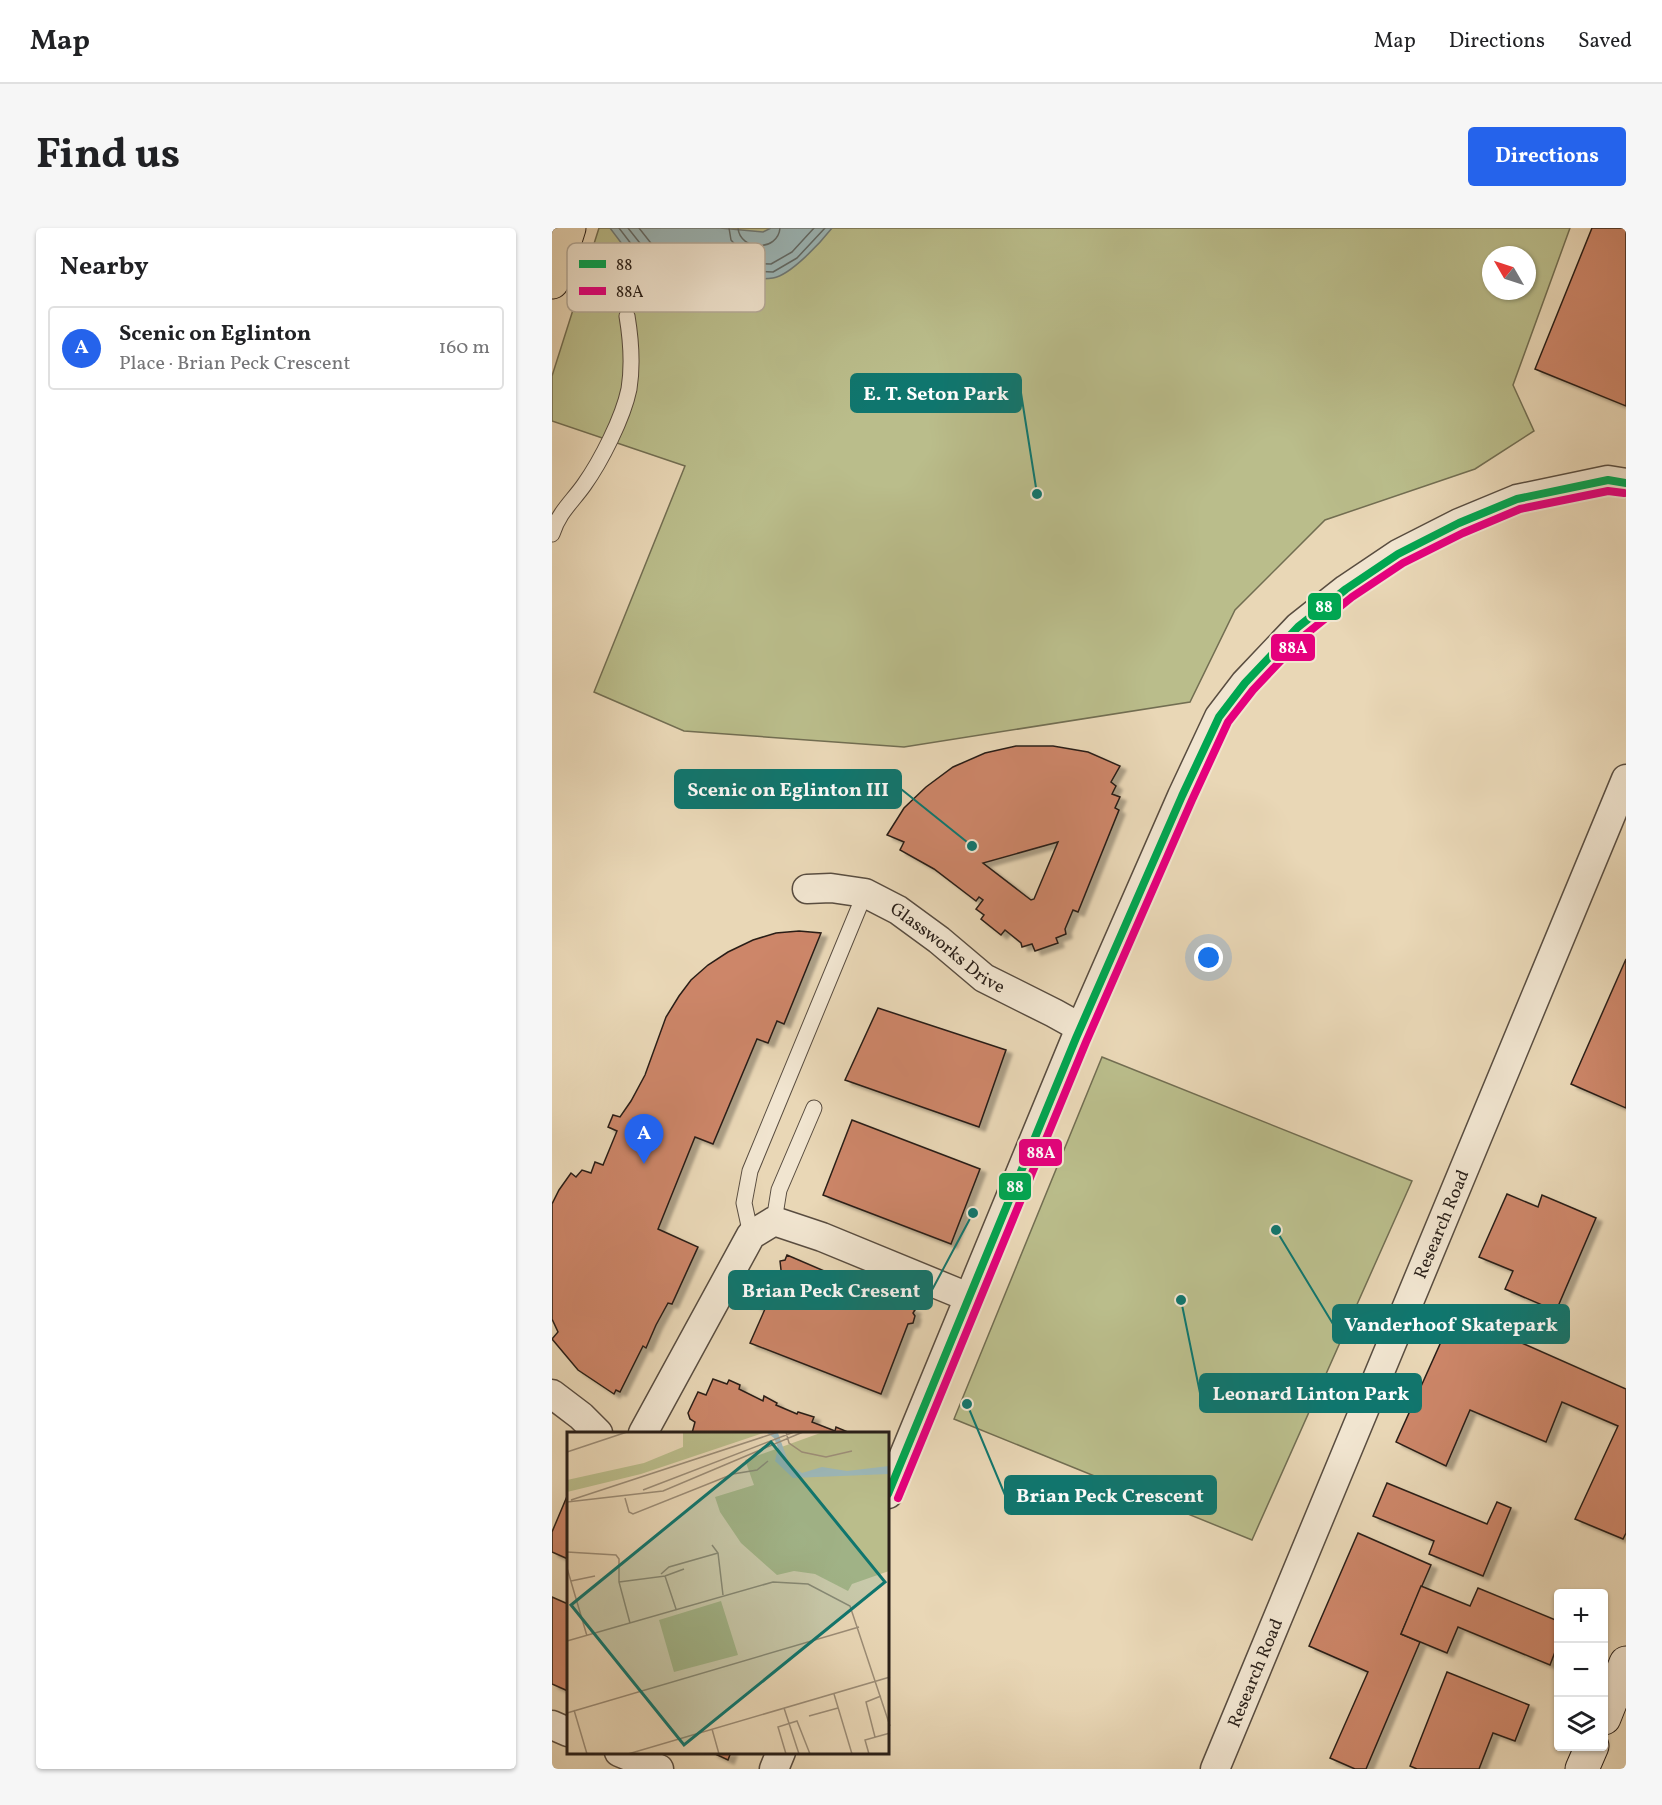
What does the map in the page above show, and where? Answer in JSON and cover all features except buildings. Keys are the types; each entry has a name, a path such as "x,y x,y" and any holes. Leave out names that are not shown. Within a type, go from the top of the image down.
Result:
{"main road":[{"path":"552,282 569,228"}],"street":[{"path":"890,1489 1081,1028 1219,717 1245,683 1298,627 1346,589 1398,554 1460,523 1517,499 1617,481"},
{"name":"Research Road","path":"1215,1769 1626,779"},
{"name":"Glassworks Drive","path":"807,889 831,888 865,893 907,916 984,978 1081,1028"},
{"path":"644,1432 763,1228 822,1237 968,1297"},
{"path":"552,1394 581,1416 597,1432"},
{"path":"1608,1708 1626,1663"},
{"path":"552,1725 567,1732"},
{"path":"1582,1769 1590,1751"},
{"path":"624,1754 659,1769"},
{"path":"774,1769 780,1754"}],"lane":[{"path":"552,534 554,526 569,502 584,486 598,462 625,401 629,388 632,344 627,316"},
{"path":"813,1108 763,1228 744,1203 750,1171 865,893"}],"green space":[{"path":"599,228 1570,228 1513,385 1534,431 1475,469 1325,520 1235,610 1190,702 904,747 684,731 594,692 685,466 552,421 552,376 572,312 765,312 765,243 594,243"},
{"path":"1102,1057 1412,1181 1252,1540 954,1419"}],"water":[{"path":"610,228 720,228 763,232 771,228 832,228 797,265 780,276 765,279 765,243 621,243"}],"transit line":[{"name":"88","path":"890,1489 1076,1038 1219,717 1245,683 1298,627 1346,589 1398,554 1459,523 1517,499 1608,480 1626,483"},
{"name":"88A","path":"898,1498 1086,1042 1228,722 1253,690 1305,635 1352,597 1403,563 1463,533 1520,509 1608,491 1624,493"}],"place":[{"name":"E. T. Seton Park","path":"1037,494"},
{"name":"Scenic on Eglinton III","path":"972,846"},
{"name":"Scenic on Eglinton","path":"644,1164"},
{"name":"Brian Peck Cresent","path":"973,1213"},
{"name":"Vanderhoof Skatepark","path":"1276,1230"},
{"name":"Leonard Linton Park","path":"1181,1300"},
{"name":"Brian Peck Crescent","path":"967,1404"}]}
